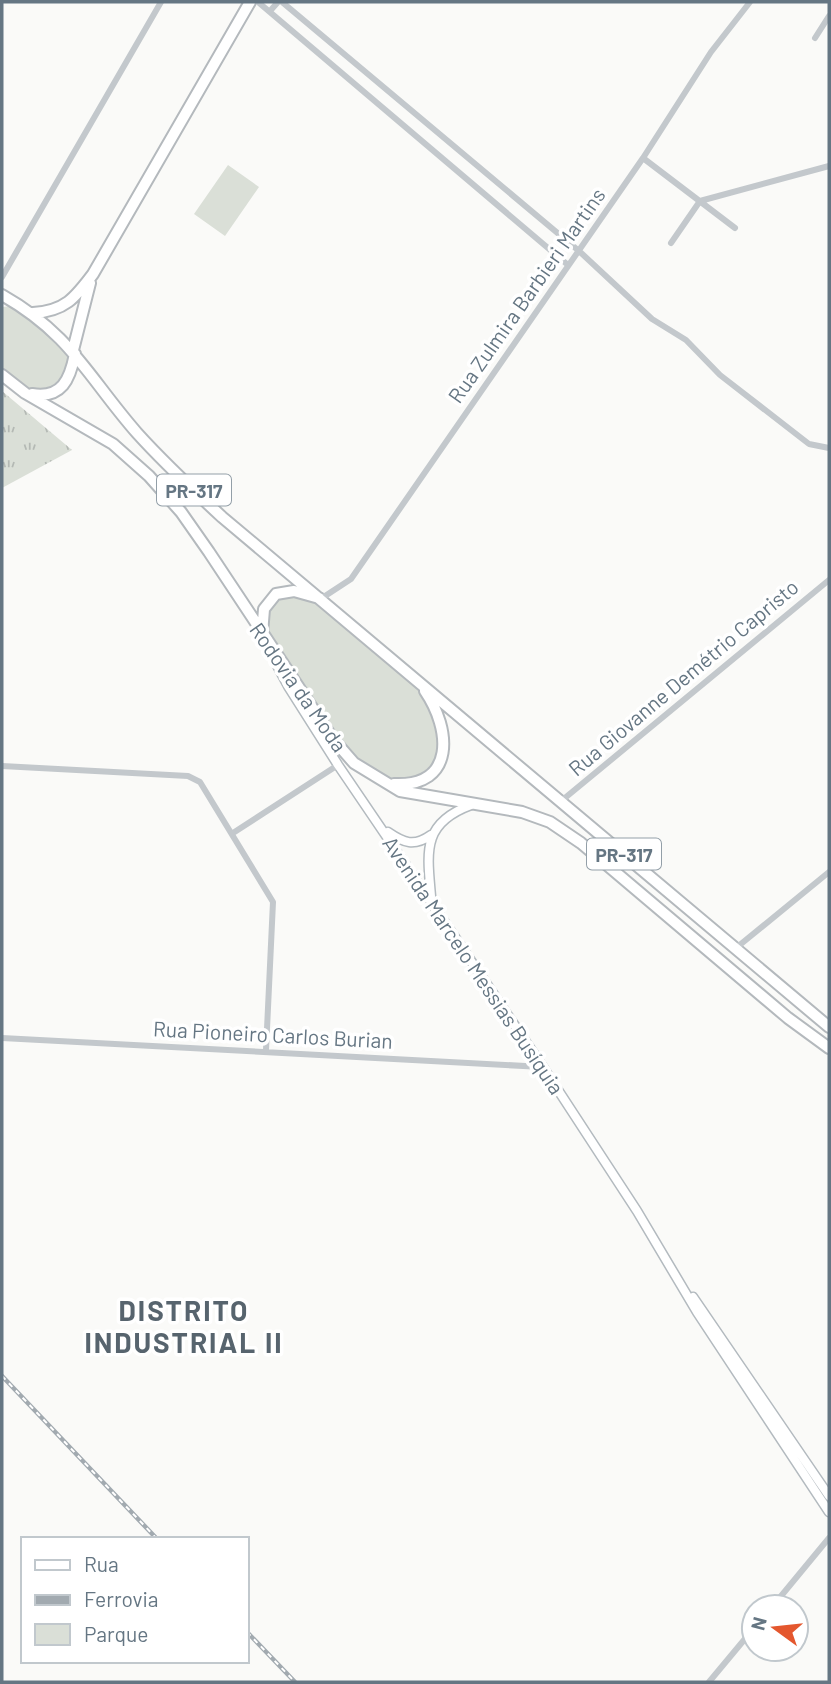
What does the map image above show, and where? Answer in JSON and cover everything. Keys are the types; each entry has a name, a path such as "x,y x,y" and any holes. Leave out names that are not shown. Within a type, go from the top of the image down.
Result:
{"highway":[{"path":"2,307 29,310 63,308 74,300 93,274 250,2"},
{"path":"26,393 42,396 61,389 69,377 93,274"},
{"name":"PR-317","path":"2,295 29,310 74,352 136,432 222,517 322,598 829,1027"},
{"name":"PR-317","path":"2,375 26,393"},
{"name":"Rodovia da Moda","path":"26,393 113,444 149,476 195,532 262,637 333,740 354,763 384,784 420,796 522,812 550,822 581,843 788,1018 829,1048"},
{"path":"262,637 264,609 276,594 294,591 322,598"},
{"path":"384,784 406,785 427,779 441,759 444,739 439,713 419,682"}],"street":[{"path":"2,277 161,2"},
{"path":"258,2 568,265"},
{"path":"270,11 280,2 579,251 631,302 687,340 720,374 809,444 829,448"},
{"name":"Rua Zulmira Barbieri Martins","path":"322,598 351,579 643,159 711,52 750,2"},
{"path":"814,38 829,16"},
{"path":"448,163 459,149"},
{"path":"643,159 735,228"},
{"path":"671,243 700,201 829,166"},
{"name":"Rua Giovanne Demétrio Capristo","path":"560,802 829,580"},
{"name":"Avenida Marcelo Messias Busíquia","path":"262,637 274,664 338,765 432,899 688,1292 703,1307 829,1512"},
{"path":"233,832 338,765"},
{"path":"2,766 188,776 200,782 233,832 273,902 266,1050"},
{"path":"382,828 403,842 411,844 431,835 445,817 471,805"},
{"path":"431,835 428,856 432,899"},
{"path":"736,948 829,872"},
{"name":"Rua Pioneiro Carlos Burian","path":"2,1038 266,1050 543,1067"},
{"name":"Avenida Marcelo Messias Busíquia","path":"750,1384 829,1496"},
{"path":"784,1593 829,1538"},
{"path":"709,1682 740,1645"}],"green space":[{"path":"228,165 259,187 225,236 194,214"},
{"path":"11,306 73,350 61,389 25,393 2,375 2,307"},
{"path":"2,391 72,450 2,488"},
{"path":"276,594 307,595 419,682 444,739 427,779 384,784 354,763 262,637 262,620"}],"railway":[{"path":"2,1376 155,1537"},
{"path":"248,1633 295,1682"}],"district":[{"name":"DISTRITO INDUSTRIAL II","path":"184,1326"}]}
